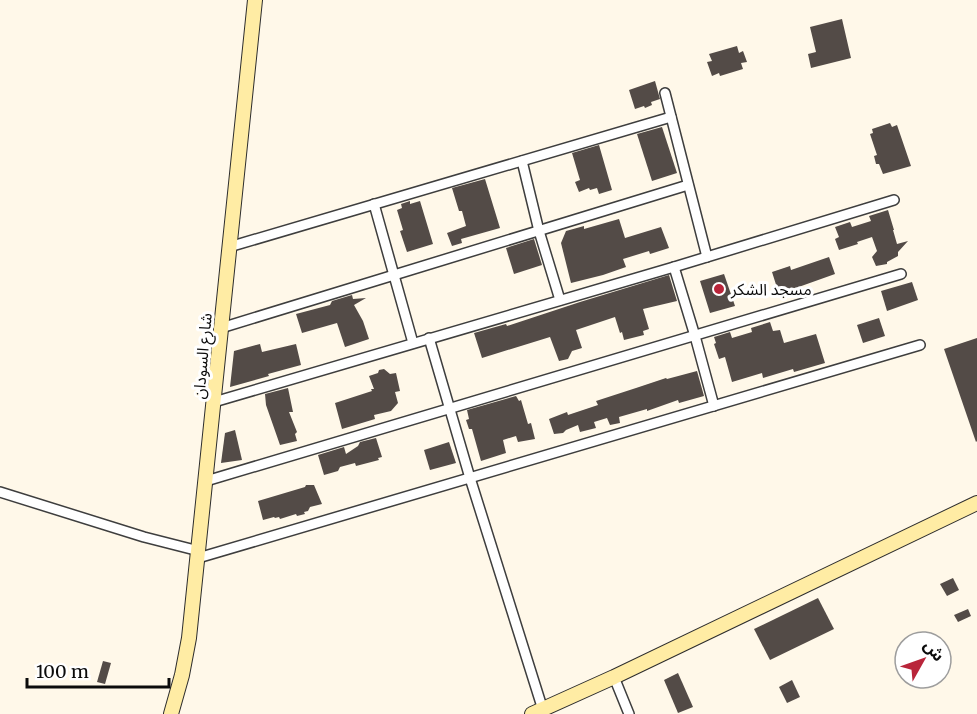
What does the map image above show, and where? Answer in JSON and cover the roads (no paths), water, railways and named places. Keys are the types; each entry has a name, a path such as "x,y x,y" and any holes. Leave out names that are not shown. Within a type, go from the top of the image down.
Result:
{"main road":[{"name":"شارع السودان","path":"171,714 189,638 255,0"},
{"path":"537,712 977,503"}],"street":[{"path":"665,93 707,257"},
{"path":"229,247 671,117"},
{"path":"522,161 539,231 560,300"},
{"path":"221,328 688,185"},
{"path":"214,402 894,200"},
{"path":"375,204 413,343"},
{"path":"674,267 714,406"},
{"path":"206,481 901,274"},
{"path":"429,338 537,712"},
{"path":"0,492 198,555 470,478 920,345"},
{"path":"614,677 629,714"}],"place":[{"name":"مسجد الشكر","path":"719,289"}]}
